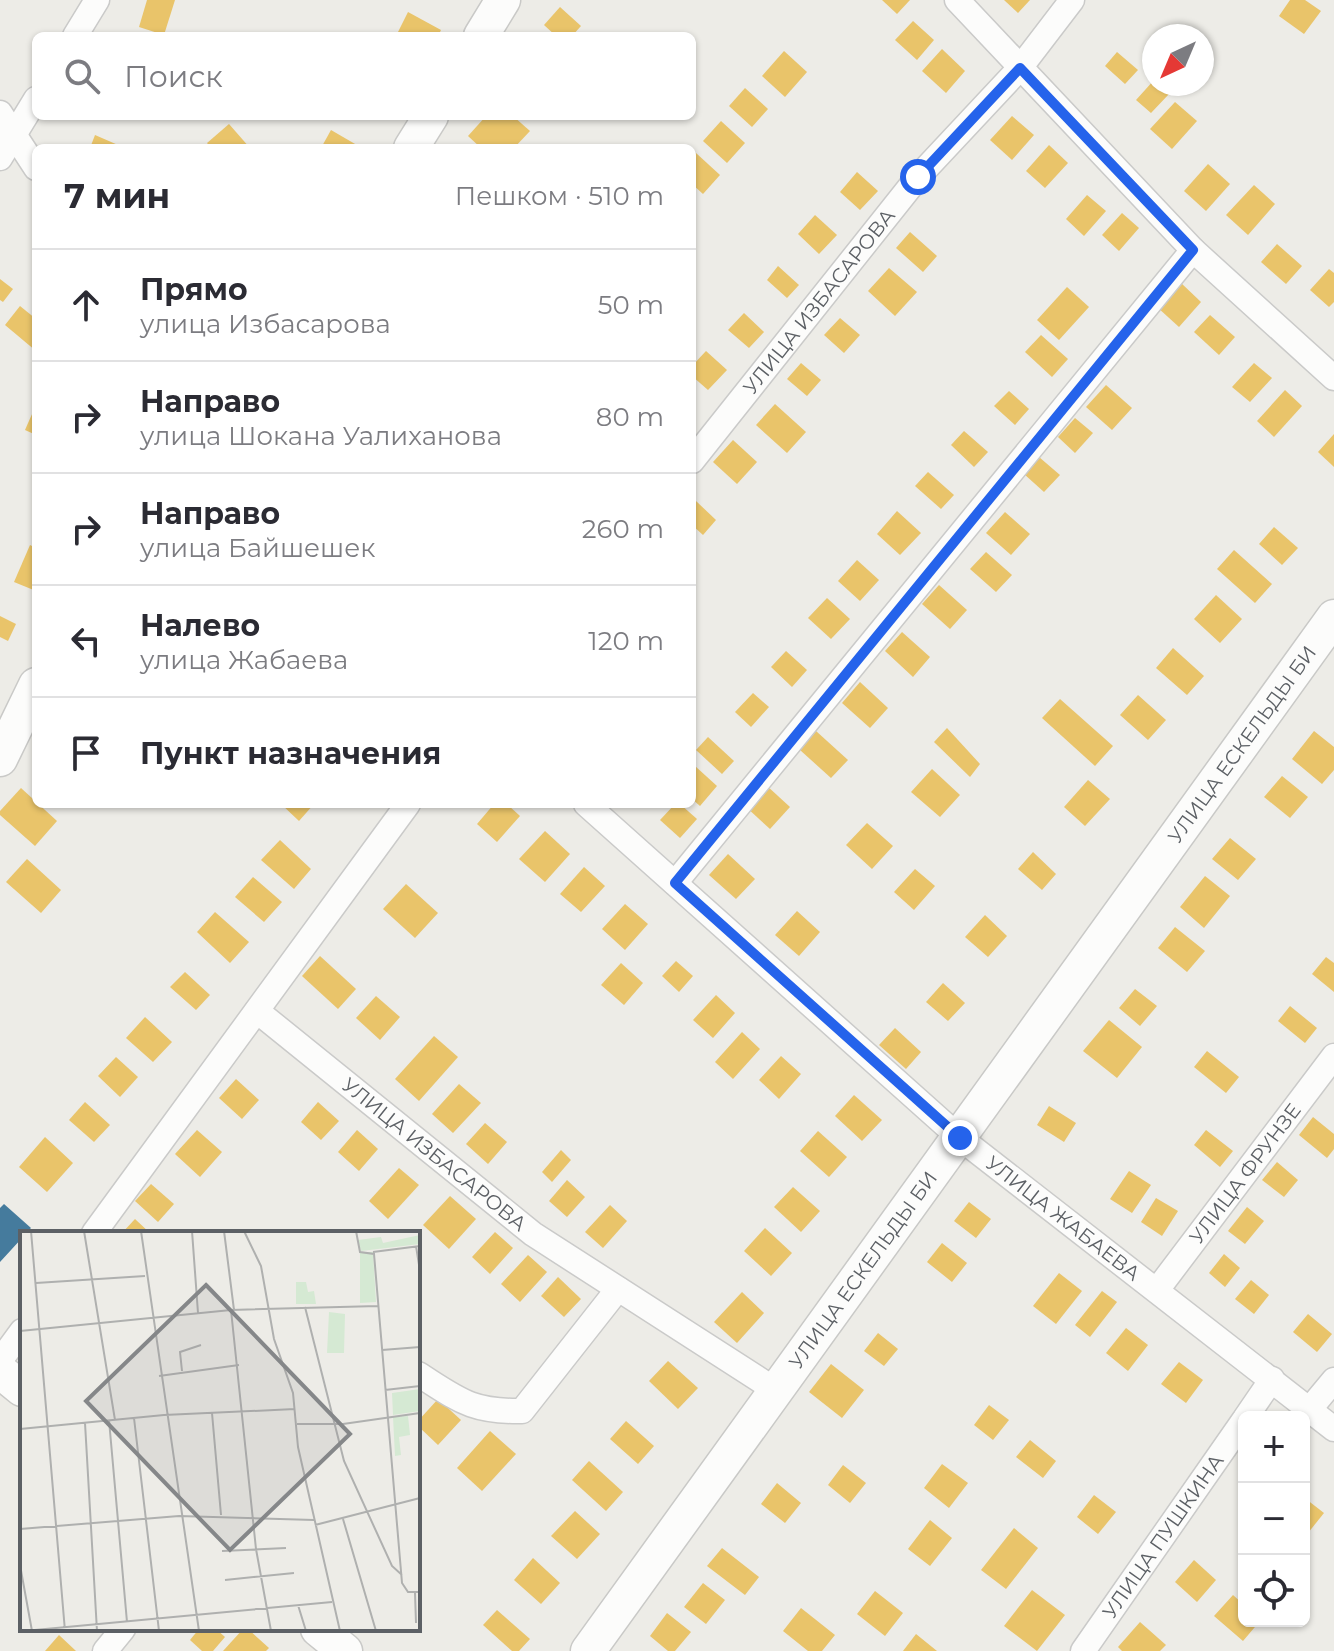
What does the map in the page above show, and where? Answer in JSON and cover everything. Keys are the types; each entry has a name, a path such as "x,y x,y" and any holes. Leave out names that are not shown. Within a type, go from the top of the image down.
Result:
{"street":[{"path":"77,32 97,0"},
{"path":"483,32 503,0"},
{"path":"957,0 1193,250 1334,378"},
{"name":"УЛИЦА ИЗБАСАРОВА","path":"696,456 918,177 1020,68 1072,0"},
{"path":"0,158 32,106"},
{"path":"0,113 32,162"},
{"path":"414,144 428,120"},
{"path":"675,883 1193,250"},
{"name":"УЛИЦА ЕСКЕЛЬДЫ БИ","path":"588,1651 1334,617"},
{"path":"0,759 32,693"},
{"path":"95,1231 405,808"},
{"name":"УЛИЦА ЖАБАЕВА","path":"591,808 960,1138 1334,1429"},
{"name":"УЛИЦА ИЗБАСАРОВА","path":"257,1011 533,1234 777,1391"},
{"name":"УЛИЦА ФРУНЗЕ","path":"1157,1290 1334,1056"},
{"path":"420,1375 466,1404 491,1412 522,1411 618,1289"},
{"path":"0,1361 20,1334"},
{"path":"0,1371 20,1387"},
{"name":"УЛИЦА ПУШКИНА","path":"1250,1411 1272,1379"},
{"path":"1309,1410 1334,1380"},
{"name":"УЛИЦА ПУШКИНА","path":"1083,1651 1238,1428"},
{"path":"105,1651 121,1631"},
{"path":"320,1631 345,1651"}],"building: Жильё":[{"path":"147,0 175,0 165,32 139,27"},
{"path":"882,0 910,0 897,14"},
{"path":"1004,0 1030,0 1018,13"},
{"path":"1290,0 1305,0 1321,11 1304,34 1279,16"},
{"path":"560,7 581,26 576,32 552,32 544,25"},
{"path":"408,12 441,30 440,32 398,32"},
{"path":"913,21 934,40 917,60 895,40"},
{"path":"942,49 965,71 946,93 922,71"},
{"path":"784,51 807,72 785,97 762,76"},
{"path":"1117,52 1138,70 1125,84 1105,66"},
{"path":"745,88 768,109 752,127 729,106"},
{"path":"1142,93 1142,96 1167,96 1151,113 1136,100"},
{"path":"1175,102 1197,121 1172,149 1150,129"},
{"path":"1012,116 1034,135 1012,160 990,140"},
{"path":"482,120 518,120 530,131 518,144 477,144 468,136"},
{"path":"721,121 745,143 727,163 703,141"},
{"path":"229,124 246,144 208,144"},
{"path":"331,130 355,144 323,144"},
{"path":"95,135 116,144 92,144"},
{"path":"1049,145 1068,163 1045,188 1026,171"},
{"path":"696,153 720,175 703,194 696,188"},
{"path":"1208,164 1230,184 1206,211 1184,191"},
{"path":"857,172 878,191 860,210 840,192"},
{"path":"1254,185 1275,204 1248,235 1226,215"},
{"path":"1087,195 1106,211 1084,236 1066,219"},
{"path":"1122,213 1139,228 1119,251 1102,235"},
{"path":"815,215 837,235 819,254 798,234"},
{"path":"910,232 937,256 923,272 896,248"},
{"path":"1277,244 1302,266 1286,284 1261,262"},
{"path":"778,266 799,285 787,298 767,280"},
{"path":"889,268 917,292 895,316 868,291"},
{"path":"1329,269 1334,273 1334,302 1329,307 1310,290"},
{"path":"0,279 13,289 3,302 0,300"},
{"path":"1180,282 1201,302 1179,327 1157,307"},
{"path":"1067,287 1089,307 1059,340 1037,320"},
{"path":"20,306 32,316 32,348 5,325"},
{"path":"744,313 764,332 749,348 728,330"},
{"path":"1210,315 1235,337 1219,355 1194,332"},
{"path":"840,318 860,335 844,353 824,335"},
{"path":"1041,335 1068,359 1052,377 1025,352"},
{"path":"706,351 727,370 708,390 696,380 696,362"},
{"path":"801,363 821,380 807,396 787,379"},
{"path":"1254,363 1272,378 1250,402 1232,387"},
{"path":"1106,385 1132,408 1112,430 1086,407"},
{"path":"1285,390 1302,406 1274,437 1257,421"},
{"path":"1009,391 1029,409 1015,425 994,406"},
{"path":"775,404 806,432 787,453 756,425"},
{"path":"32,414 32,433 25,430"},
{"path":"1075,418 1093,433 1075,453 1058,437"},
{"path":"964,431 988,452 974,467 951,445"},
{"path":"1334,434 1334,467 1318,452"},
{"path":"733,440 757,462 737,484 713,462"},
{"path":"1039,457 1060,475 1044,492 1024,474"},
{"path":"928,472 954,495 941,509 915,486"},
{"path":"696,501 716,520 703,535 696,529"},
{"path":"897,511 921,533 900,555 877,534"},
{"path":"1005,512 1030,534 1011,555 986,533"},
{"path":"1274,527 1298,548 1282,565 1259,544"},
{"path":"30,545 32,589 14,582"},
{"path":"1234,550 1272,584 1255,603 1217,569"},
{"path":"986,552 1012,575 996,592 970,569"},
{"path":"857,560 879,580 860,601 838,581"},
{"path":"939,585 967,610 950,629 922,604"},
{"path":"1216,595 1242,619 1220,643 1194,619"},
{"path":"827,598 850,619 831,639 808,618"},
{"path":"0,616 16,624 8,641 0,637"},
{"path":"902,632 930,657 913,677 885,651"},
{"path":"1173,648 1204,676 1187,695 1156,668"},
{"path":"786,651 807,670 792,687 771,667"},
{"path":"860,682 888,708 870,728 842,703"},
{"path":"753,693 769,707 751,727 735,712"},
{"path":"1138,695 1166,720 1148,740 1120,715"},
{"path":"1060,699 1113,746 1095,766 1042,718"},
{"path":"947,728 980,764 970,777 934,742"},
{"path":"816,731 848,760 831,778 800,750"},
{"path":"1314,731 1334,747 1334,770 1322,784 1292,759"},
{"path":"708,737 734,761 722,774 696,750"},
{"path":"696,767 717,786 700,806 696,802"},
{"path":"932,769 960,795 940,817 911,792"},
{"path":"1282,776 1308,797 1290,818 1264,797"},
{"path":"1088,780 1110,799 1085,826 1064,807"},
{"path":"766,785 790,807 770,829 746,807"},
{"path":"21,788 32,798 32,808 43,808 57,821 35,846 0,815 0,811"},
{"path":"285,808 310,808 299,821"},
{"path":"491,808 511,808 520,816 497,842 477,824"},
{"path":"671,808 685,808 697,819 680,838 660,820"},
{"path":"867,823 893,846 872,869 846,845"},
{"path":"545,831 570,854 545,882 519,859"},
{"path":"1230,838 1256,859 1238,880 1212,859"},
{"path":"280,840 311,869 294,889 261,860"},
{"path":"1033,852 1056,874 1042,890 1018,869"},
{"path":"728,854 755,879 736,899 709,875"},
{"path":"27,859 61,890 41,913 6,882"},
{"path":"584,867 605,886 581,912 560,894"},
{"path":"915,869 935,886 914,910 894,892"},
{"path":"1205,876 1230,896 1204,928 1180,907"},
{"path":"253,877 282,902 264,922 235,897"},
{"path":"406,884 438,913 415,938 383,909"},
{"path":"625,904 648,924 625,950 602,929"},
{"path":"797,911 820,932 799,956 775,935"},
{"path":"215,912 249,942 230,963 197,932"},
{"path":"985,915 1007,936 988,957 965,937"},
{"path":"1175,927 1205,951 1187,972 1158,948"},
{"path":"320,956 356,989 338,1009 302,976"},
{"path":"1326,957 1334,963 1334,992 1312,974"},
{"path":"676,961 693,976 679,992 662,976"},
{"path":"621,963 643,983 624,1005 601,985"},
{"path":"185,972 210,995 196,1010 170,987"},
{"path":"943,983 965,1003 948,1021 926,1002"},
{"path":"1135,989 1157,1006 1140,1026 1119,1008"},
{"path":"716,995 735,1013 713,1038 693,1020"},
{"path":"376,996 400,1017 380,1040 356,1018"},
{"path":"1290,1006 1317,1028 1305,1043 1278,1021"},
{"path":"145,1017 172,1042 153,1062 126,1038"},
{"path":"1109,1020 1142,1047 1117,1078 1083,1051"},
{"path":"895,1028 921,1052 906,1069 879,1045"},
{"path":"742,1032 760,1049 733,1079 715,1062"},
{"path":"434,1036 458,1057 419,1101 395,1079"},
{"path":"1207,1051 1239,1077 1226,1093 1194,1067"},
{"path":"781,1056 801,1074 779,1099 759,1080"},
{"path":"116,1057 138,1077 120,1097 98,1076"},
{"path":"236,1079 259,1100 242,1119 219,1098"},
{"path":"459,1084 481,1103 453,1133 432,1114"},
{"path":"854,1095 882,1120 862,1141 835,1116"},
{"path":"85,1102 110,1125 94,1142 69,1120"},
{"path":"318,1102 339,1121 321,1140 301,1122"},
{"path":"1049,1106 1076,1123 1064,1142 1037,1125"},
{"path":"1313,1117 1334,1134 1334,1149 1327,1158 1299,1135"},
{"path":"485,1123 507,1142 488,1164 466,1144"},
{"path":"197,1130 222,1152 200,1177 175,1154"},
{"path":"357,1130 378,1149 359,1171 338,1152"},
{"path":"1206,1130 1233,1151 1220,1167 1194,1145"},
{"path":"818,1131 847,1157 829,1177 800,1151"},
{"path":"45,1137 73,1163 47,1192 19,1167"},
{"path":"561,1150 571,1160 552,1182 542,1172"},
{"path":"1277,1162 1298,1180 1284,1197 1262,1180"},
{"path":"399,1168 419,1185 388,1219 369,1201"},
{"path":"1129,1171 1151,1185 1132,1213 1110,1199"},
{"path":"567,1180 585,1197 567,1217 549,1201"},
{"path":"151,1184 174,1204 158,1222 135,1201"},
{"path":"793,1187 820,1211 801,1232 774,1207"},
{"path":"450,1196 476,1219 449,1249 423,1225"},
{"path":"1156,1198 1178,1211 1162,1236 1141,1222"},
{"path":"969,1202 991,1219 976,1238 954,1221"},
{"path":"610,1205 627,1221 603,1248 585,1232"},
{"path":"1247,1207 1264,1221 1245,1244 1228,1231"},
{"path":"135,1219 148,1231 124,1231"},
{"path":"765,1228 792,1253 771,1276 744,1251"},
{"path":"495,1232 513,1248 490,1274 472,1257"},
{"path":"942,1243 967,1263 952,1282 927,1262"},
{"path":"1224,1254 1240,1268 1225,1287 1209,1273"},
{"path":"528,1255 547,1272 520,1302 501,1284"},
{"path":"1059,1273 1082,1291 1056,1324 1033,1306"},
{"path":"558,1277 581,1299 564,1317 541,1296"},
{"path":"1251,1280 1269,1295 1254,1314 1235,1299"},
{"path":"1102,1291 1117,1302 1090,1337 1075,1325"},
{"path":"742,1292 764,1313 737,1343 714,1322"},
{"path":"1308,1314 1332,1334 1317,1352 1293,1332"},
{"path":"1126,1328 1148,1345 1128,1371 1106,1353"},
{"path":"878,1333 898,1349 884,1366 864,1351"},
{"path":"668,1361 698,1388 678,1409 649,1381"},
{"path":"1179,1362 1203,1380 1186,1403 1161,1384"},
{"path":"831,1364 864,1390 842,1418 809,1392"},
{"path":"438,1399 461,1420 438,1445 420,1428 420,1419"},
{"path":"989,1405 1009,1420 993,1440 974,1425"},
{"path":"626,1421 654,1446 638,1464 610,1439"},
{"path":"490,1431 516,1454 482,1491 457,1468"},
{"path":"1030,1440 1056,1461 1043,1478 1016,1457"},
{"path":"589,1461 623,1492 606,1511 572,1480"},
{"path":"942,1464 968,1483 949,1508 924,1488"},
{"path":"843,1465 866,1483 850,1503 828,1485"},
{"path":"777,1483 801,1503 785,1523 761,1504"},
{"path":"1094,1495 1116,1512 1098,1534 1077,1517"},
{"path":"1310,1502 1324,1513 1310,1530"},
{"path":"575,1511 600,1534 577,1559 551,1536"},
{"path":"930,1520 952,1538 930,1566 908,1549"},
{"path":"1014,1528 1038,1548 1006,1589 981,1570"},
{"path":"722,1548 759,1577 745,1595 707,1566"},
{"path":"533,1558 560,1583 541,1604 514,1580"},
{"path":"1194,1560 1216,1580 1197,1602 1175,1582"},
{"path":"703,1583 725,1600 706,1624 684,1607"},
{"path":"1032,1590 1065,1615 1037,1651 1004,1626"},
{"path":"875,1591 903,1613 885,1636 857,1614"},
{"path":"1233,1595 1238,1600 1238,1627 1255,1627 1243,1641 1214,1616"},
{"path":"801,1608 835,1635 822,1651 808,1651 783,1631"},
{"path":"497,1610 530,1639 519,1651 512,1651 483,1625"},
{"path":"667,1613 691,1632 675,1651 668,1651 650,1636"},
{"path":"1140,1622 1166,1645 1160,1651 1122,1651 1118,1647"},
{"path":"197,1631 218,1631 225,1637 213,1651 202,1651 190,1640"},
{"path":"241,1631 250,1631 269,1648 266,1651 223,1651"},
{"path":"916,1634 937,1651 903,1651"},
{"path":"59,1635 76,1651 45,1651"}],"building: Учреждения":[{"path":"4,1204 31,1228 20,1231 20,1240 0,1262 0,1208"}],"route":[{"path":"918,177 1020,68 1193,250 675,883 960,1138"}]}
